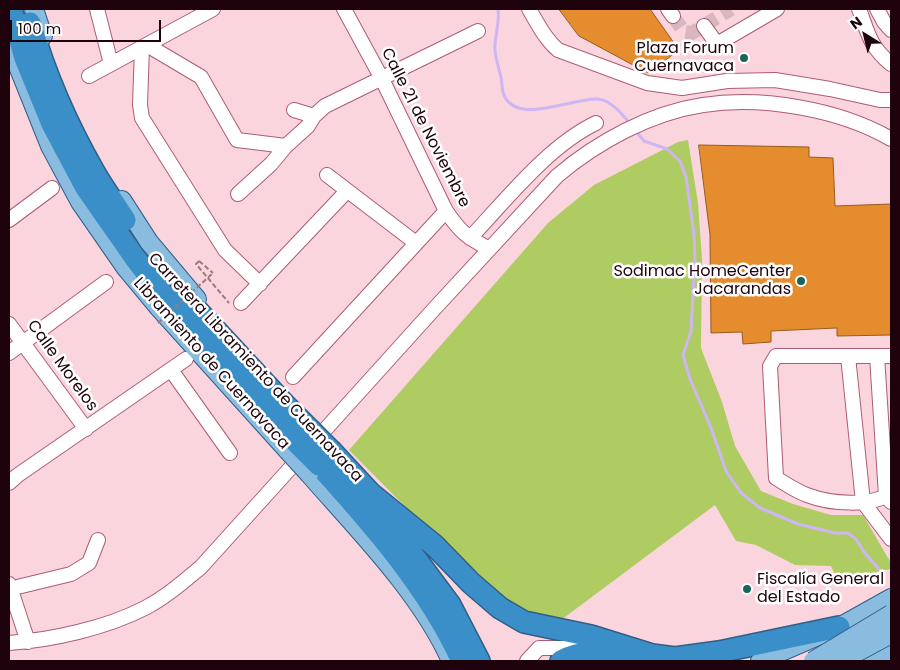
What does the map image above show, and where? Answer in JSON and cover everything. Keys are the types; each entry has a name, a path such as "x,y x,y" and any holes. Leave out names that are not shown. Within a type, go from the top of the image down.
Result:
{"highway":[{"name":"Carretera Libramiento de Cuernavaca","path":"11,9 25,58 48,116 86,188 134,258 168,301 320,463 370,523 410,573 436,613 462,661"},
{"name":"Carretera Libramiento de Cuernavaca","path":"25,9 38,50 62,109 94,172 143,247 184,296 284,405 298,441"},
{"name":"Carretera Libramiento de Cuernavaca","path":"320,463 370,493 398,535 450,605 479,661"},
{"path":"370,493 435,546 471,583 500,608 524,622 591,636 676,660 839,627"},
{"path":"561,661 581,653 600,653 624,661"}],"main road":[{"name":"Libramiento de Cuernavaca","path":"34,9 46,47 70,107 101,168 149,242 183,284 289,401 298,441"},
{"name":"Libramiento de Cuernavaca","path":"9,44 50,146 80,202 125,267 159,308 298,441"},
{"path":"320,463 362,533 400,580 428,619 451,661"},
{"path":"400,580 439,661"},
{"path":"760,661 839,627 891,598"},
{"path":"813,661 891,614"},
{"path":"839,627 850,626 864,634 872,648 871,661"},
{"path":"841,661 891,634"},
{"path":"879,661 891,653"}],"street":[{"path":"97,9 111,64"},
{"path":"89,76 213,9"},
{"name":"Calle 21 de Noviembre","path":"344,9 381,77 446,211 460,230 489,249"},
{"path":"529,9 542,32 558,50 647,83 682,88 726,81 775,80 880,100 891,100"},
{"path":"704,26 717,44 777,9"},
{"path":"859,9 872,46 891,64"},
{"path":"877,9 891,30"},
{"path":"238,194 271,164 325,106 478,31"},
{"path":"145,46 201,77 237,140 286,146"},
{"path":"145,46 140,104 142,118 225,250 260,284"},
{"path":"9,643 28,642 63,635 107,623 145,608 174,590 201,567 557,176 572,163 605,142 648,120 702,105 731,103 800,107 831,114 861,124 891,139"},
{"path":"294,110 314,116"},
{"path":"470,238 548,156 580,131 596,123"},
{"path":"327,176 416,243"},
{"path":"9,220 52,188"},
{"path":"241,303 347,191"},
{"path":"293,377 446,211"},
{"path":"9,353 106,282"},
{"name":"Calle Morelos","path":"9,324 86,429"},
{"path":"776,356 848,356 884,356 890,497 863,502 832,501 807,495 776,478 770,366 776,356"},
{"path":"848,356 863,502 891,539"},
{"path":"9,483 186,359"},
{"path":"171,370 230,453"},
{"path":"28,642 9,587 71,574 89,563 98,540"},
{"path":"527,661 538,648 568,648 591,636"}],"path":[{"path":"158,323 213,273 199,261 196,264 235,310 241,303"}],"green space":[{"path":"688,140 698,203 702,259 701,348 722,402 735,446 761,491 793,504 831,515 863,515 891,563 891,569 838,581 831,566 795,565 756,545 736,541 715,505 557,623 527,613 483,585 349,450 548,223 594,185 678,142"}],"building":[{"path":"559,9 650,9 679,50 648,73 579,36"},
{"name":"Sodimac HomeCenter Jacarandas","path":"699,145 809,147 809,157 833,158 835,206 891,204 891,335 837,336 837,328 771,331 771,342 743,344 742,332 711,333 710,235"}],"waterway":[{"path":"498,9 495,51 503,92 509,103 519,108 531,110 598,99 612,105 631,125"},
{"path":"635,130 644,141 667,149 680,161 686,177 694,234 695,260 691,331 683,355 690,379 711,428 726,471 741,493 760,508 798,524 835,533 848,533 856,539 864,552 879,569"}],"tunnel":[{"path":"673,16 684,32 692,33 731,9"}],"place":[{"name":"Plaza Forum Cuernavaca","path":"744,58"},
{"name":"Sodimac HomeCenter Jacarandas","path":"801,281"},
{"name":"Fiscalía General del Estado","path":"747,589"}]}
